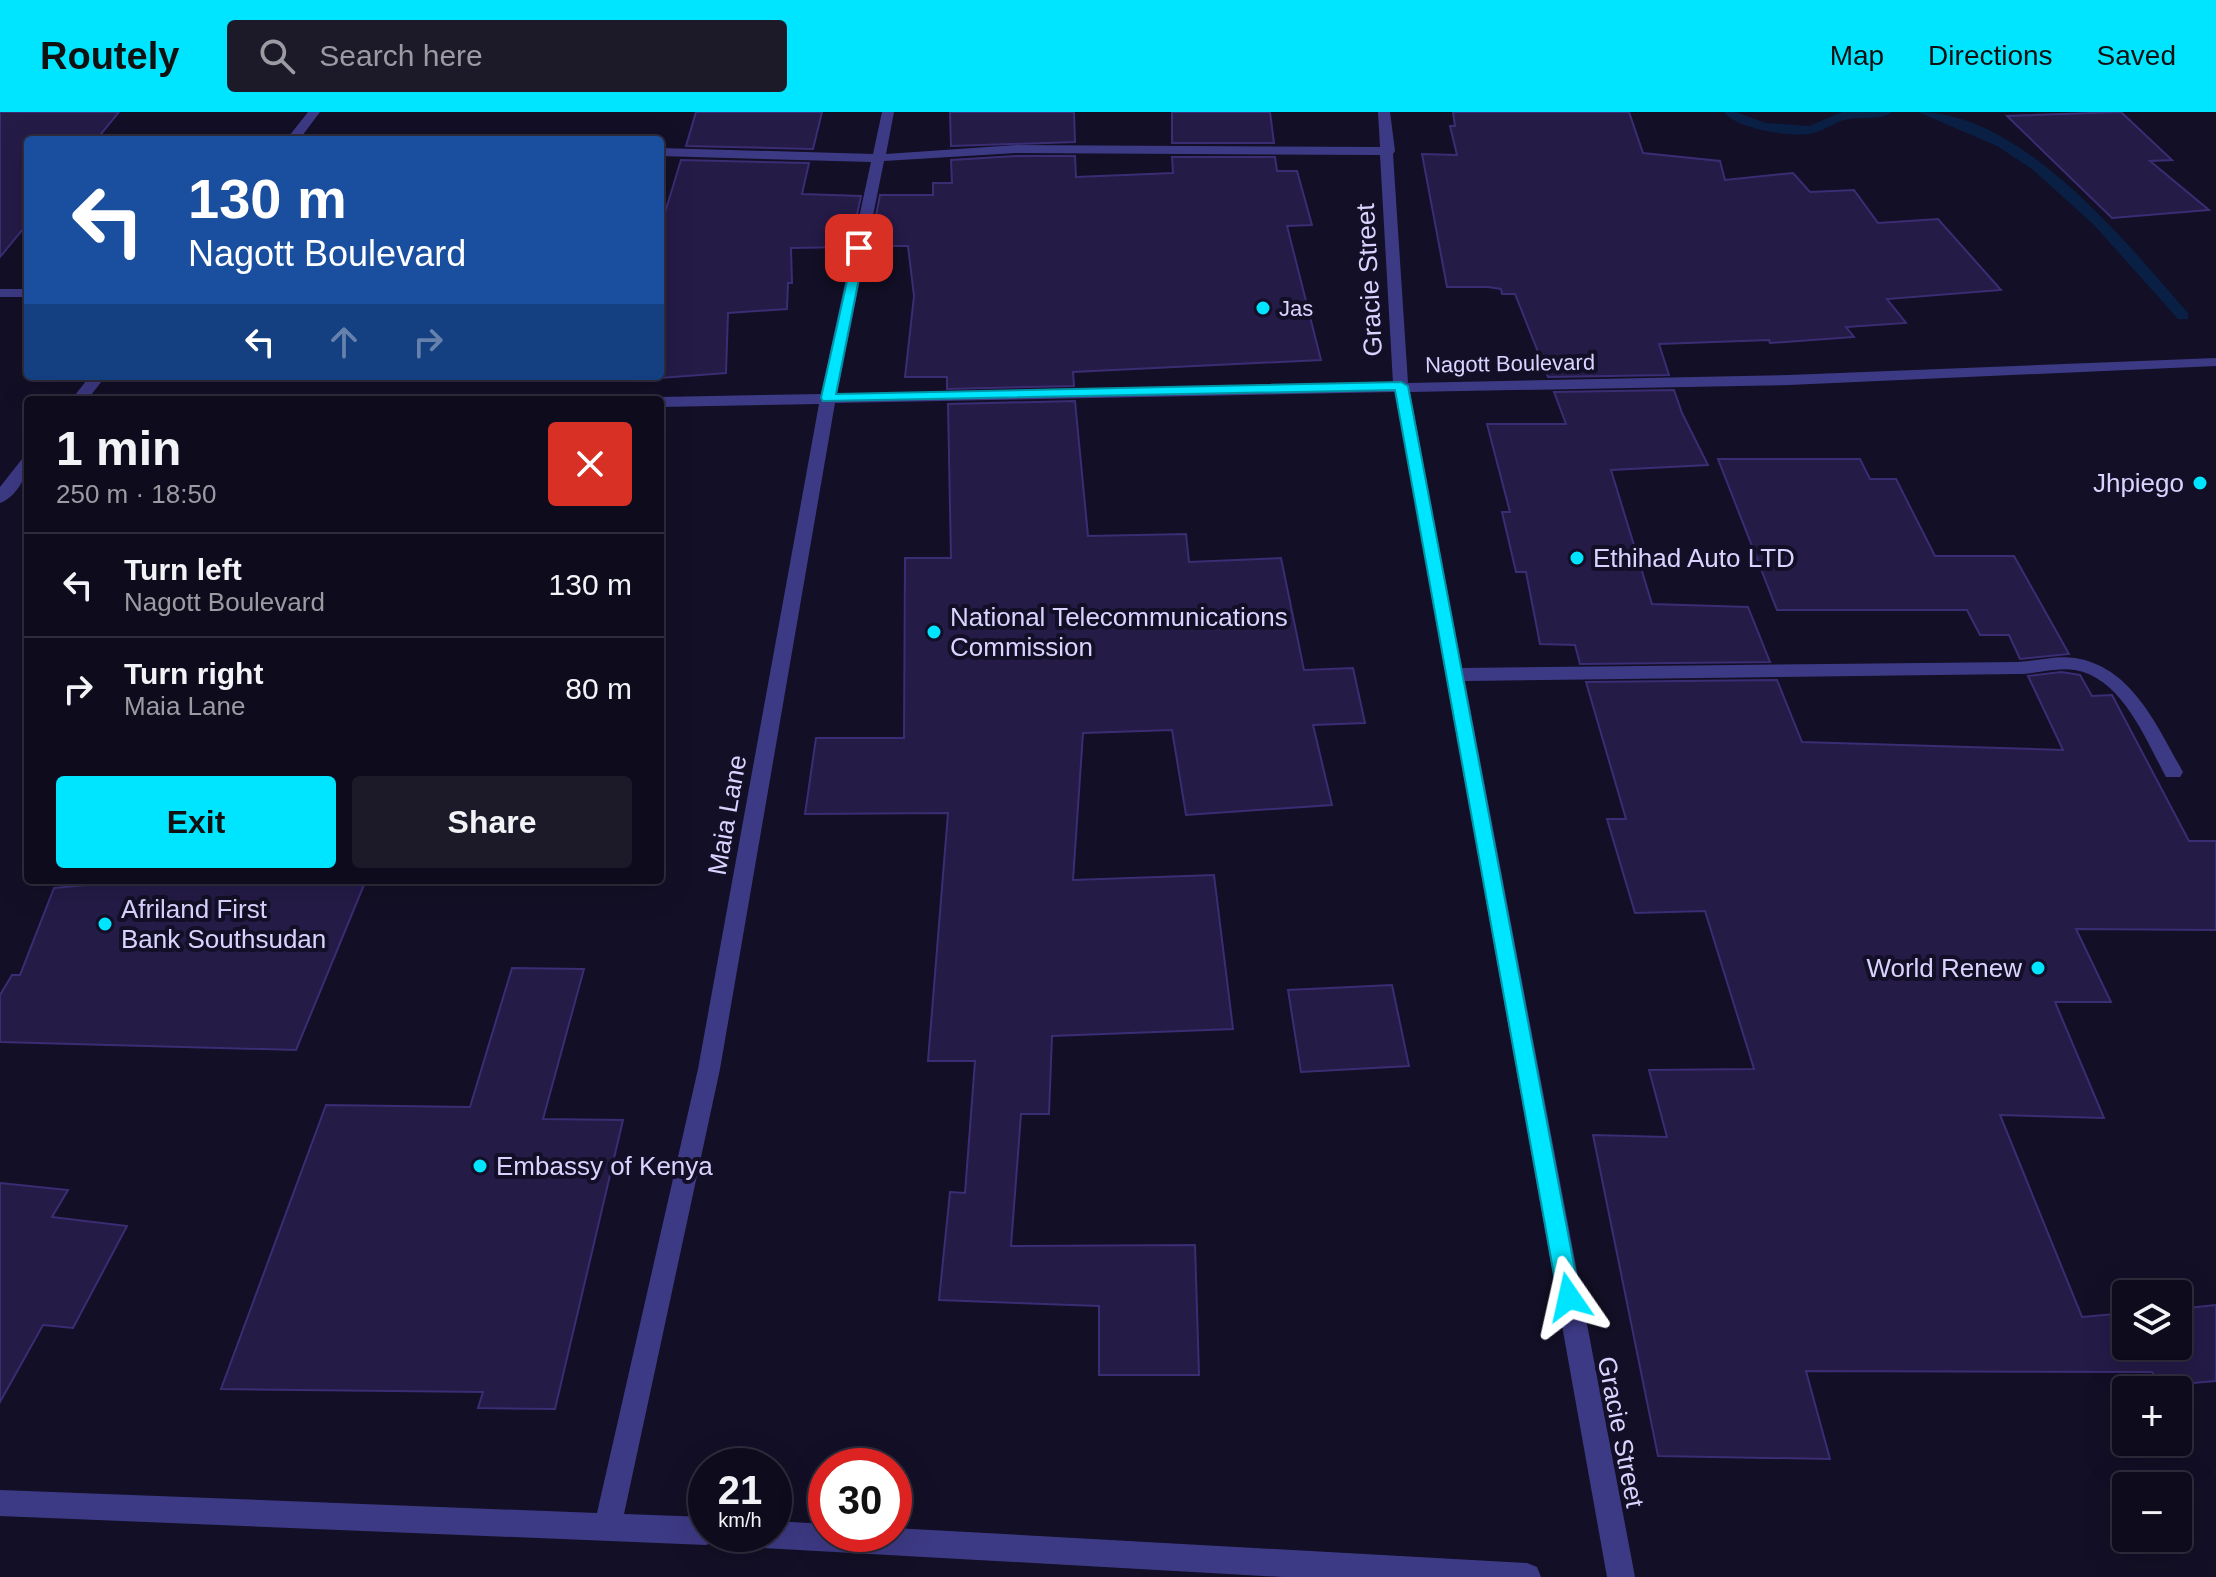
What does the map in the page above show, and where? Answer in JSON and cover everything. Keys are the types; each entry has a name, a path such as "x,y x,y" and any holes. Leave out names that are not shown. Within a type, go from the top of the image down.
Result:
{"street":[{"path":"295,136 314,112"},
{"name":"Maia Lane","path":"608,1526 709,1069 828,398 888,112"},
{"name":"Gracie Street","path":"1384,112 1389,151 1401,386 1621,1577"},
{"path":"664,152 877,158 1016,149 1389,151"},
{"path":"0,293 24,293"},
{"name":"Nagott Boulevard","path":"664,402 1789,380 2216,362"},
{"path":"82,396 95,380"},
{"path":"0,498 24,468"},
{"path":"1452,675 2018,668 2075,664 2113,681 2139,712 2173,772"},
{"path":"0,1503 688,1530"},
{"path":"792,1536 1527,1577"}],"building":[{"path":"0,112 119,112 99,136 24,136 24,228 0,257"},
{"path":"696,112 822,112 813,149 686,146"},
{"path":"950,112 1074,112 1075,142 951,146"},
{"path":"1172,112 1270,112 1274,143 1172,143"},
{"path":"1453,112 1629,112 1643,153 1720,161 1725,180 1793,173 1810,192 1854,190 1878,223 1938,219 2001,290 1887,299 1906,323 1846,327 1854,337 1770,343 1769,340 1659,344 1669,375 1548,377 1515,294 1502,294 1501,289 1488,287 1447,287 1422,154 1457,155 1450,126 1455,126"},
{"path":"2121,112 2172,160 2150,161 2209,210 2112,218 2007,116"},
{"path":"1075,156 1076,177 1173,173 1172,157 1275,157 1277,171 1297,171 1312,225 1287,226 1321,360 1073,372 1074,386 947,389 947,377 905,377 914,296 908,246 870,246 880,195 933,195 933,183 952,183 951,160"},
{"path":"681,160 809,163 802,194 861,196 850,247 791,248 792,283 788,283 787,309 728,313 726,373 664,378 664,216"},
{"path":"1674,390 1708,465 1611,470 1652,604 1748,607 1770,662 1580,664 1575,645 1540,644 1526,572 1516,572 1502,512 1510,512 1487,424 1566,424 1554,392"},
{"path":"1075,401 1088,536 1186,534 1189,562 1281,558 1304,670 1353,668 1365,723 1313,725 1332,805 1186,815 1172,730 1083,733 1073,880 1214,875 1233,1029 1052,1036 1049,1114 1021,1114 1011,1246 1195,1245 1199,1375 1099,1375 1099,1306 939,1300 950,1192 965,1193 975,1061 928,1061 948,813 805,814 816,738 904,738 905,558 951,558 948,404"},
{"path":"1718,459 1860,459 1870,479 1896,479 1935,556 2014,556 2069,654 2020,659 2009,635 1980,635 1967,610 1777,610"},
{"path":"2061,672 2080,675 2092,696 2112,695 2189,841 2216,841 2216,930 2076,929 2111,1002 2055,1002 2104,1118 2000,1115 2082,1317 2112,1314 2112,1360 2192,1360 2192,1308 2216,1305 2216,1381 2192,1383 2192,1376 2154,1376 2152,1372 1806,1371 1830,1459 1658,1456 1593,1135 1667,1137 1649,1070 1754,1069 1705,911 1635,913 1607,819 1626,819 1586,682 1777,680 1802,742 2063,750 2028,676"},
{"path":"98,884 364,884 296,1050 0,1042 0,995 12,975 20,975 54,888"},
{"path":"512,968 584,969 543,1119 623,1120 555,1409 478,1408 483,1392 221,1389 326,1105 470,1107"},
{"path":"1392,985 1409,1066 1301,1072 1288,990"},
{"path":"0,1183 68,1190 52,1217 127,1226 73,1328 43,1325 0,1402"}],"waterway":[{"path":"1730,112 1734,118 1765,127 1811,130 1842,116 1886,112"},
{"path":"1924,112 1965,125 2002,143 2036,166 2099,222 2183,316"}],"place":[{"name":"Jas","path":"1263,308"},
{"name":"Jhpiego","path":"2200,483"},
{"name":"Ethihad Auto LTD","path":"1577,558"},
{"name":"National Telecommunications Commission","path":"934,632"},
{"name":"Afriland First Bank Southsudan","path":"105,924"},
{"name":"World Renew","path":"2038,968"},
{"name":"Embassy of Kenya","path":"480,1166"}],"route":[{"path":"859,248 828,398 1401,386 1569,1297"}]}
